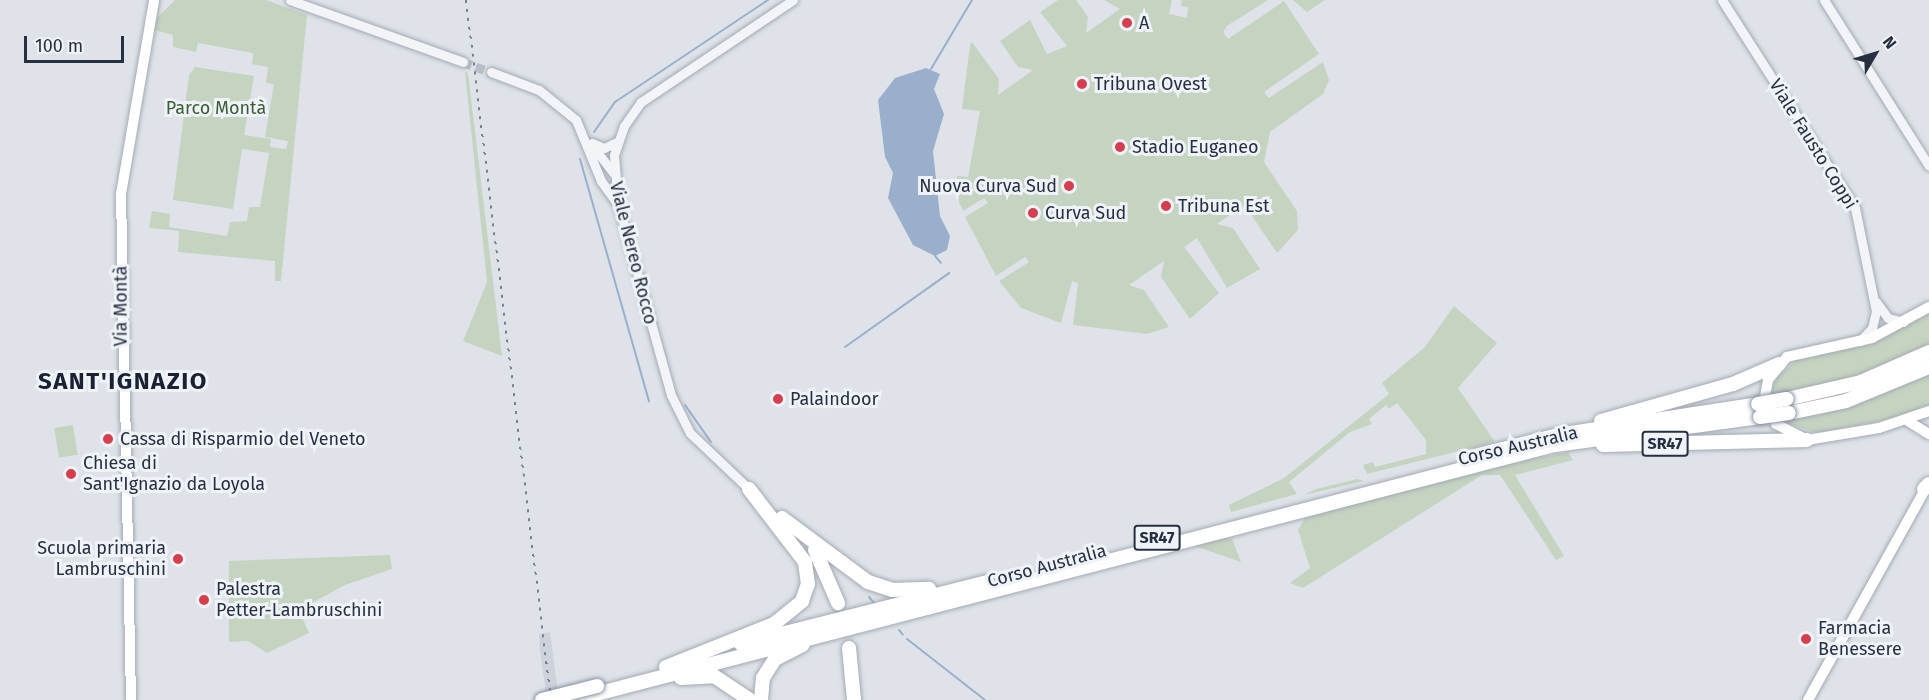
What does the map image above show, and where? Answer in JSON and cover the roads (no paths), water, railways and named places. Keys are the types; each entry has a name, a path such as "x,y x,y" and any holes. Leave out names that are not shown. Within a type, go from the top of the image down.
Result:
{"highway":[{"name":"Corso Australia","path":"1788,406 1861,382 1929,352"},
{"name":"SR47","path":"1558,435 1733,384 1779,364"},
{"name":"Corso Australia","path":"542,700 602,688 921,610 1523,453 1788,406 1846,401 1929,367"},
{"name":"Corso Australia","path":"573,700 664,668 982,583 1558,435 1759,411"},
{"name":"SR47","path":"1523,453 1593,446 1807,440"},
{"path":"749,489 808,541 885,588 982,583"},
{"path":"664,668 774,624 802,601 808,584 805,562 749,489"},
{"path":"808,541 838,603"},
{"path":"762,700 763,678 786,652 921,610"},
{"path":"849,648 854,700"},
{"path":"602,688 702,675 724,680 750,700"}],"main road":[{"name":"Via Montà","path":"131,700 121,204 148,22 154,0"},
{"name":"Via Montà","path":"148,22 162,0"},
{"name":"SR47","path":"1779,364 1796,353 1857,343 1906,322 1929,307"},
{"path":"1779,364 1768,380 1768,411 1784,431 1807,440"},
{"name":"SR47","path":"1807,440 1908,421 1929,411"},
{"path":"1908,421 1929,434"},
{"path":"1808,700 1928,483"}],"street":[{"path":"290,0 463,62"},
{"name":"Viale Nereo Rocco","path":"749,489 703,448 680,417 618,204 613,172 617,142 631,114 653,92 793,0"},
{"name":"Viale Fausto Coppi","path":"1722,0 1854,208 1875,300"},
{"path":"1824,0 1929,166"},
{"path":"491,72 552,98 590,141 613,172"},
{"path":"590,141 604,148 617,142"},
{"path":"590,141 596,169 618,204"},
{"path":"596,169 613,172"},
{"path":"1875,300 1888,318 1906,322"},
{"path":"1857,343 1872,328 1875,300"}],"water":[{"path":"926,68 940,74 934,89 944,114 933,151 940,216 950,236 947,250 935,256 913,245 888,198 893,173 885,157 878,100 895,78"}],"waterway":[{"path":"594,132 615,102 768,0"},
{"path":"931,69 972,0"},
{"path":"580,159 649,401"},
{"path":"935,256 941,263"},
{"path":"845,347 949,273"},
{"path":"685,405 711,442"},
{"path":"869,597 874,603"},
{"path":"899,630 903,635"},
{"path":"907,639 985,700"}],"tunnel":[{"path":"463,62 491,72"}],"railway":[{"path":"466,0 551,700"}],"place":[{"name":"A","path":"1127,23"},
{"name":"Tribuna Ovest","path":"1082,84"},
{"name":"Stadio Euganeo","path":"1120,147"},
{"name":"Nuova Curva Sud","path":"1069,186"},
{"name":"Tribuna Est","path":"1166,206"},
{"name":"Curva Sud","path":"1033,213"},
{"name":"Palaindoor","path":"778,399"},
{"name":"Cassa di Risparmio del Veneto","path":"108,439"},
{"name":"Chiesa di Sant'Ignazio da Loyola","path":"71,474"},
{"name":"Scuola primaria Lambruschini","path":"178,559"},
{"name":"Palestra Petter-Lambruschini","path":"204,600"},
{"name":"Farmacia Benessere","path":"1806,639"}],"district":[{"name":"SANT'IGNAZIO","path":"123,382"}],"park label":[{"name":"Parco Montà","path":"216,108"}]}
